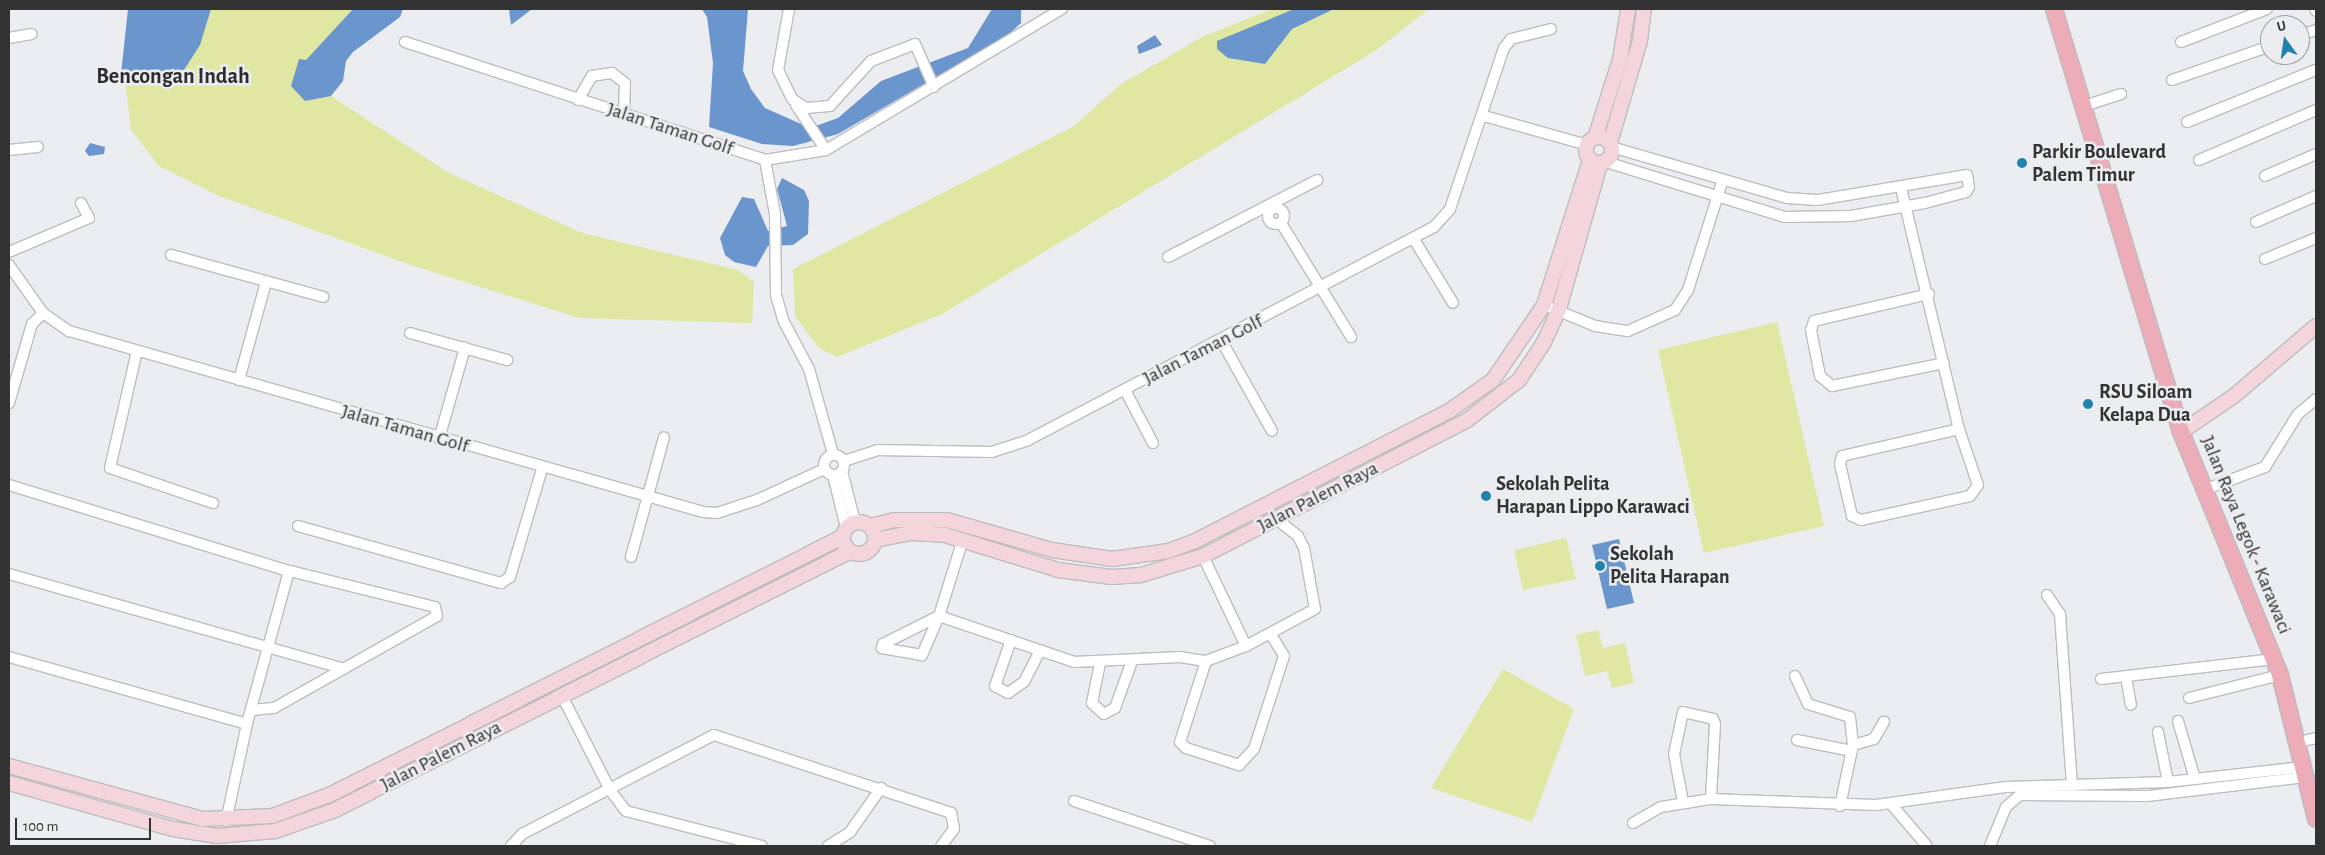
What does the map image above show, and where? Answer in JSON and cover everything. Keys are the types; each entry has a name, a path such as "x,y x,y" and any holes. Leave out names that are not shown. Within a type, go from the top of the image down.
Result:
{"main road":[{"name":"Jalan Raya Legok - Karawaci","path":"2054,9 2181,432 2280,675 2316,819"}],"street":[{"path":"788,9 778,70 792,99 824,147"},
{"name":"Jalan Taman Golf","path":"405,42 765,160 824,147 1062,9"},
{"path":"1598,162 1591,141 1620,59 1628,9"},
{"path":"1598,162 1611,145 1640,42 1644,9"},
{"path":"2181,42 2267,9"},
{"name":"Jalan Taman Golf","path":"9,266 42,313 69,331 542,469 717,513 900,447 992,452 1028,440 1321,290 1413,238 1446,216 1484,116 1506,43 1551,29"},
{"path":"9,38 32,34"},
{"path":"792,99 806,108 830,106 871,61 915,44 920,50 933,84"},
{"path":"2172,80 2260,49"},
{"path":"2186,122 2316,70"},
{"path":"578,100 592,76 612,73 625,83 624,113"},
{"path":"2084,106 2121,94"},
{"path":"2199,160 2316,110"},
{"path":"1484,116 1611,145 1722,182 1787,198 1817,200 1901,188 1968,175 1966,192 1907,206 1851,216 1785,217 1598,162"},
{"path":"9,150 38,146"},
{"path":"2266,176 2316,154"},
{"path":"765,160 775,214 777,244 776,295 783,320 809,369 833,454 848,529 849,552"},
{"name":"Jalan Palem Raya","path":"870,526 894,520 947,520 1089,558 1141,557 1168,551 1472,398 1514,354 1544,305 1598,162"},
{"name":"Jalan Palem Raya","path":"9,783 217,841 298,825 562,696 849,552 865,553 875,540 918,533 963,539 1058,570 1094,576 1141,575 1201,557 1494,403 1519,380 1539,352 1559,309 1598,162"},
{"path":"1168,257 1271,207 1317,180"},
{"path":"1544,305 1559,309 1595,326 1628,331 1675,310 1688,290 1722,182"},
{"path":"1901,188 1929,294 1959,428 1978,481 1974,493 1861,520 1852,516 1840,464 1842,456 1959,428"},
{"path":"2256,222 2316,196"},
{"path":"9,252 89,218 81,203"},
{"path":"1271,207 1282,211 1281,223 1351,337"},
{"path":"1413,238 1453,304"},
{"path":"2265,259 2316,238"},
{"path":"171,254 323,297"},
{"path":"239,380 266,282"},
{"path":"1929,294 1814,322 1811,330 1820,376 1832,386 1944,363"},
{"path":"9,403 32,324 42,313"},
{"path":"2181,432 2234,396 2316,326"},
{"path":"410,333 507,360"},
{"path":"1221,340 1272,430"},
{"path":"439,439 465,348"},
{"path":"138,351 110,468 213,503"},
{"path":"1125,390 1153,443"},
{"path":"2204,490 2265,467 2298,414 2316,399"},
{"path":"631,557 664,437"},
{"path":"833,454 825,460 836,469"},
{"path":"298,526 501,583 510,577 542,469"},
{"path":"9,485 289,571 437,611 437,616 274,708 251,710"},
{"path":"963,539 939,616 922,655 882,648 883,644 939,616 1074,662 1100,663 1180,657 1206,661 1246,646 1313,612 1316,605 1301,541 1276,519"},
{"path":"848,529 870,526 875,540"},
{"name":"Jalan Palem Raya","path":"9,766 174,813 226,821 272,816 329,795 848,529"},
{"path":"1201,557 1246,646"},
{"path":"226,821 247,724 289,571"},
{"path":"9,574 344,669"},
{"path":"2046,595 2060,614 2072,786"},
{"path":"1206,661 1180,742 1186,748 1240,765 1254,749 1284,656 1271,634"},
{"path":"1011,640 995,686 1008,693 1024,682 1040,650"},
{"path":"9,657 247,724"},
{"path":"2101,679 2274,658"},
{"path":"1100,663 1092,703 1104,714 1115,708 1132,661"},
{"path":"2189,698 2280,675"},
{"path":"1795,676 1808,704 1850,717 1853,748 1840,806"},
{"path":"2126,677 2131,705"},
{"path":"562,696 610,790 631,814 762,846"},
{"path":"1683,802 1674,754 1681,715 1686,712 1715,724 1712,799"},
{"path":"2178,721 2195,779"},
{"path":"1797,740 1853,748 1874,739 1884,722"},
{"path":"2158,732 2168,782"},
{"path":"510,846 522,834 714,736 882,788 951,813 954,829 941,846"},
{"path":"2298,747 2303,741 2316,738"},
{"path":"1633,822 1654,810 1683,802 1712,799 1840,806 1891,804 2006,787 2168,782 2304,772"},
{"path":"1990,846 2006,807 2024,794 2148,796 2304,772"},
{"path":"828,846 850,832 882,788"},
{"path":"1074,801 1210,846"},
{"path":"1891,804 1927,846"}],"green space":[{"path":"131,9 353,9 306,60 319,95 331,96 447,172 582,233 738,270 754,282 752,323 579,318 411,265 219,196 159,166 131,130 123,63"},
{"path":"1272,9 1429,9 1375,51 942,314 837,357 819,348 795,316 793,269 1074,126 1121,84 1202,37"},
{"path":"1777,322 1824,526 1704,553 1658,350"},
{"path":"1566,538 1576,579 1523,590 1514,550"},
{"path":"1598,630 1603,648 1625,643 1634,683 1612,688 1607,671 1585,676 1576,635"},
{"path":"1503,669 1574,709 1532,822 1431,788"}],"water":[{"path":"128,9 211,9 200,45 177,81 146,83 121,74"},
{"path":"353,9 403,9 400,17 353,52 346,61 343,81 331,96 305,101 291,86 299,59 306,60"},
{"path":"509,9 532,9 511,25"},
{"path":"702,9 748,9 743,71 751,89 765,108 810,128 838,118 881,81 968,48 992,9 1021,9 1021,23 1008,35 838,134 793,146 762,144 709,127 713,63 707,17"},
{"path":"1294,9 1334,9 1292,29 1265,64 1228,58 1217,49 1217,41"},
{"path":"1155,35 1162,45 1139,54 1137,46"},
{"path":"90,143 105,147 104,154 89,156 85,151"},
{"path":"782,178 804,190 809,201 808,234 793,245 768,246 756,267 734,262 725,255 720,238 742,197 754,199 768,231 787,226 777,189"},
{"path":"1619,539 1634,603 1607,609 1592,545"}],"place":[{"name":"Parkir Boulevard Palem Timur","path":"2022,163"},
{"name":"RSU Siloam Kelapa Dua","path":"2088,404"},
{"name":"Sekolah Pelita Harapan Lippo Karawaci","path":"1486,496"},
{"name":"Sekolah Pelita Harapan","path":"1600,566"}],"district":[{"name":"Bencongan Indah","path":"173,77"}]}
